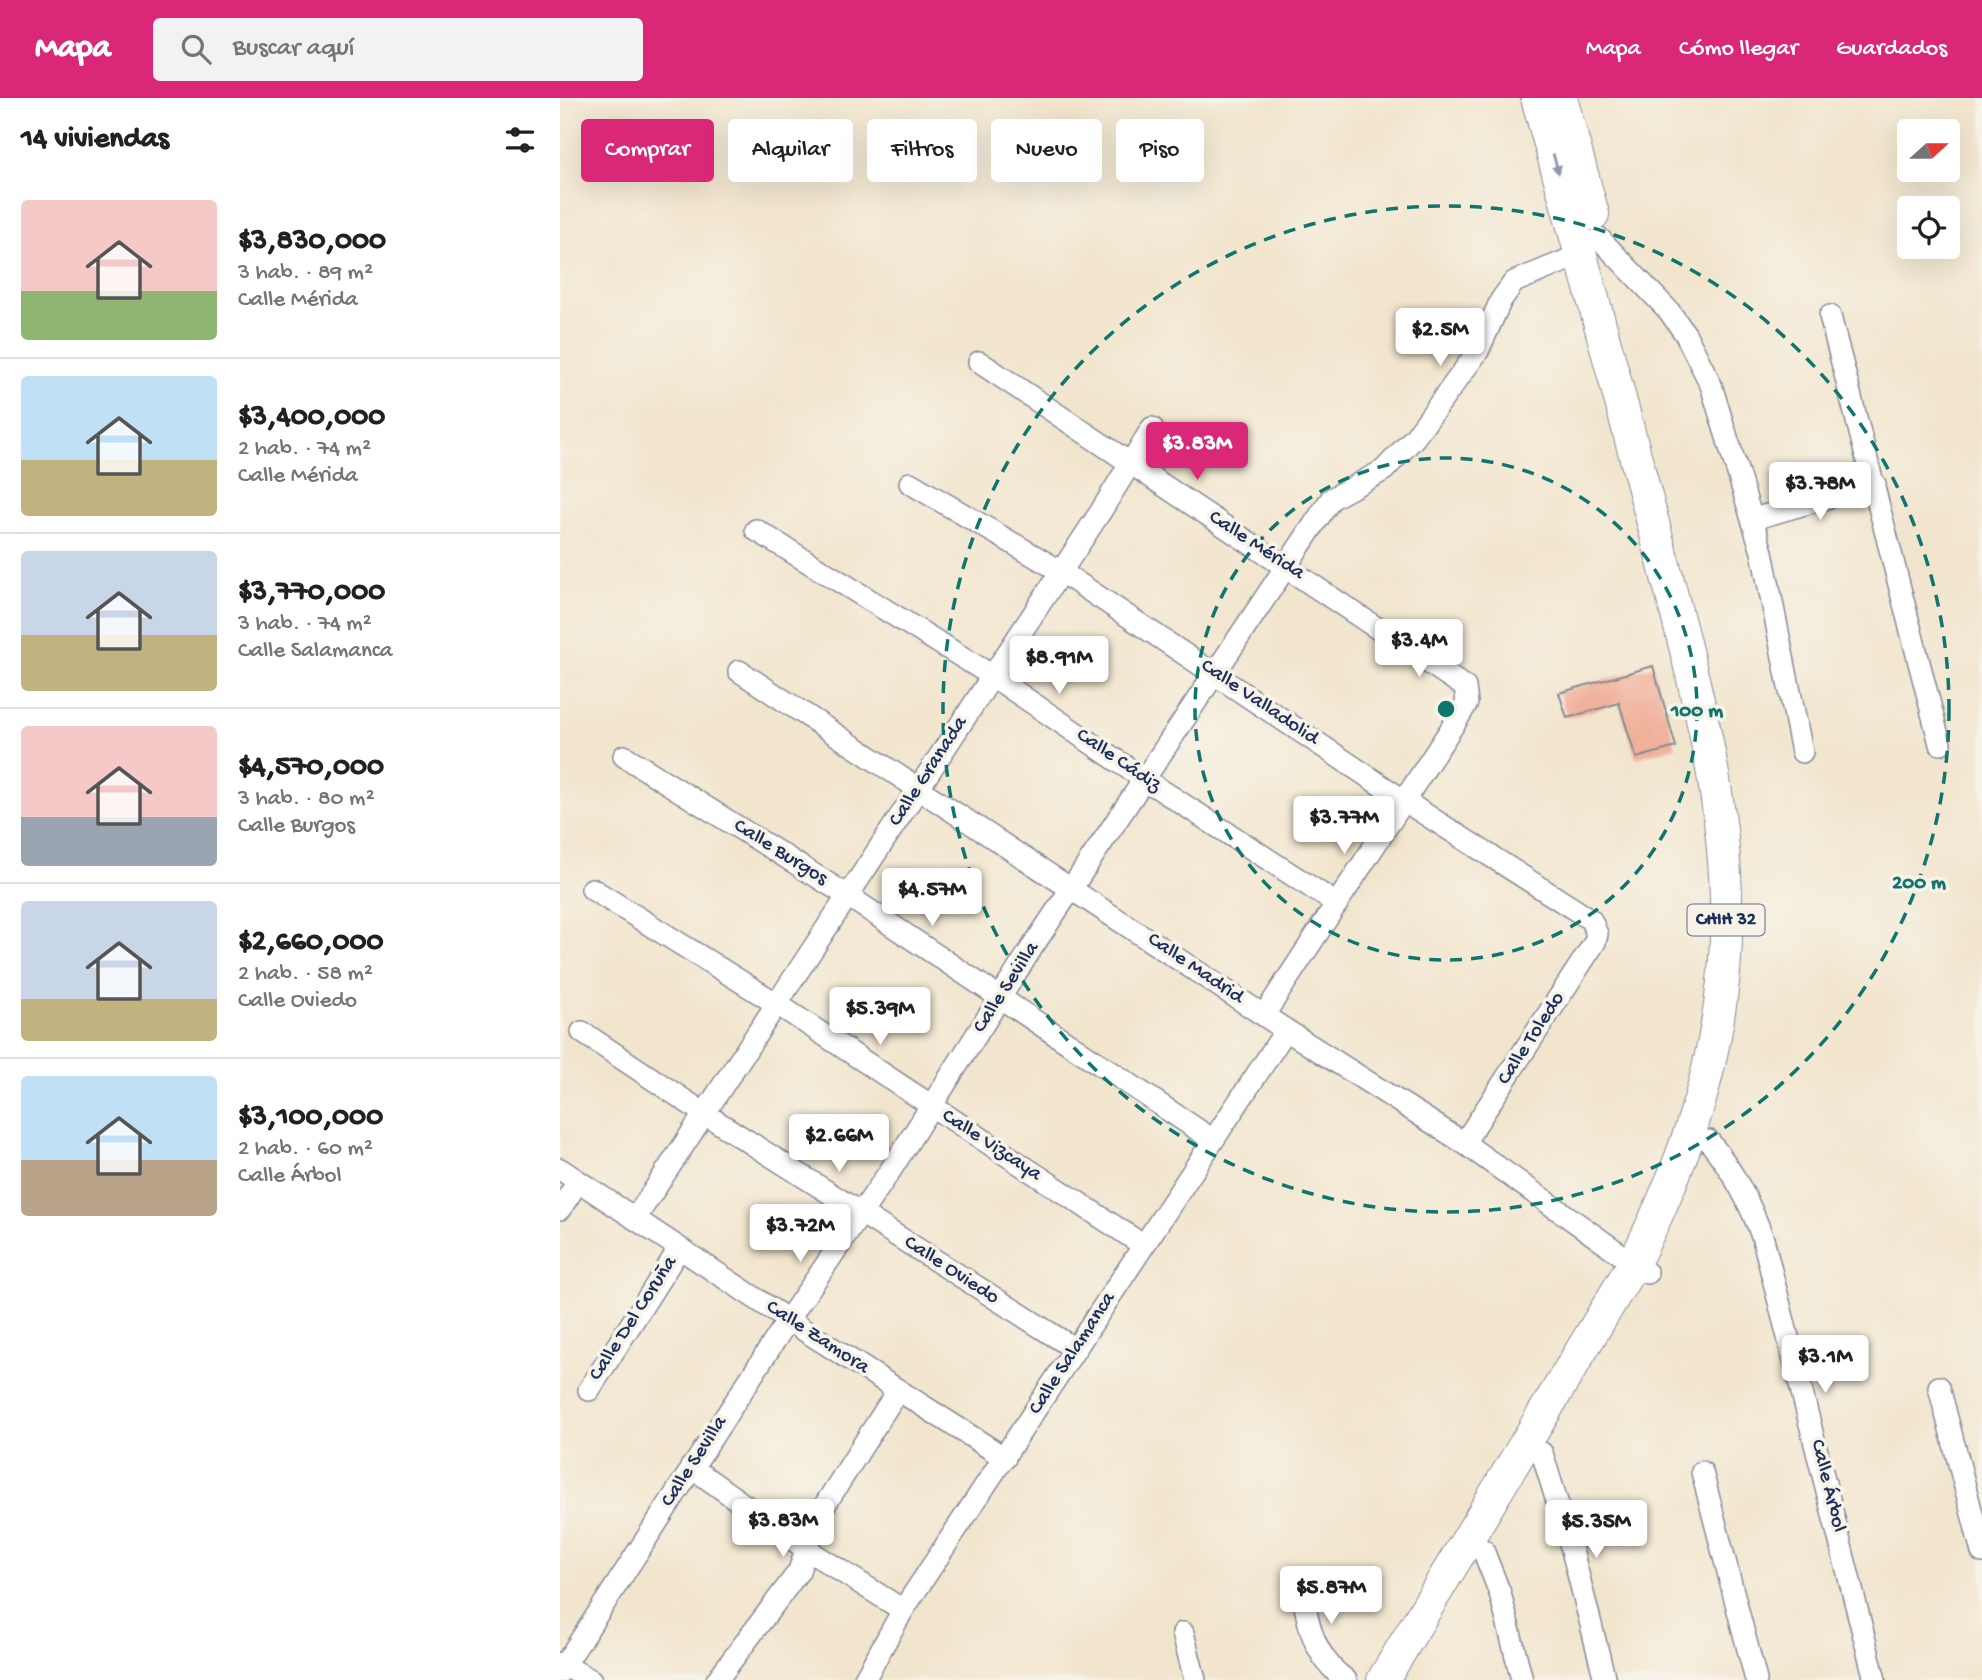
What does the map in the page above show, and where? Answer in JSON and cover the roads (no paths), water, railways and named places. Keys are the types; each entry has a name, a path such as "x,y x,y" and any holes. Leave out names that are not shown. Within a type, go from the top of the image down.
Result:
{"main road":[{"name":"CHIH 32","path":"1383,1680 1686,1197 1709,1141 1733,1046 1746,940 1743,845 1731,770 1701,641 1590,246 1537,98"},
{"name":"CHIH 32","path":"1402,1680 1542,1453 1640,1268 1679,1169 1707,1079 1723,981 1726,877 1718,799 1704,728 1590,246 1561,98"}],"street":[{"name":"Calle Sevilla","path":"561,1667 1144,779 1337,492 1384,470 1415,437 1478,351 1501,300 1514,282 1590,246"},
{"path":"1590,246 1669,311 1699,358 1711,385 1753,519 1770,586 1802,752"},
{"path":"1830,316 1940,744"},
{"name":"Calle Mérida","path":"979,362 1465,687 1467,703 1406,802"},
{"name":"Calle Granada","path":"635,1219 920,788 1152,428"},
{"name":"Calle Valladolid","path":"910,483 1060,571 1406,802 1584,915 1597,934"},
{"path":"1753,519 1875,484"},
{"name":"Calle Cádiz","path":"756,530 991,675 1144,779 1337,904"},
{"name":"Calle Madrid","path":"739,671 1286,1030 1464,1143 1640,1268"},
{"name":"Calle Burgos","path":"624,756 848,896 1213,1140"},
{"path":"1264,1015 1406,802"},
{"name":"Calle Vizcaya","path":"592,888 777,1004 1143,1245"},
{"name":"Calle Toledo","path":"1464,1143 1590,951 1597,934"},
{"name":"Calle Salamanca","path":"864,1680 902,1610 1286,1030"},
{"name":"Calle Oviedo","path":"582,1032 705,1114 1075,1349"},
{"name":"Calle Árbol","path":"1709,1141 1735,1175 1752,1206 1763,1239 1875,1680"},
{"name":"Calle Zamora","path":"560,1169 788,1320 1005,1458"},
{"path":"560,1209 578,1182"},
{"name":"Calle Del Coruña","path":"589,1390 679,1249"},
{"path":"1939,1387 1982,1552"},
{"path":"717,1680 794,1578 816,1519 898,1390"},
{"path":"1542,1453 1572,1550 1605,1680"},
{"path":"691,1467 806,1549 902,1610"},
{"path":"1702,1472 1756,1680"},
{"path":"1483,1550 1500,1593 1522,1680"},
{"path":"1301,1584 1311,1634 1328,1663 1346,1680"},
{"path":"1183,1633 1195,1680"},
{"path":"561,1667 591,1680"}]}
